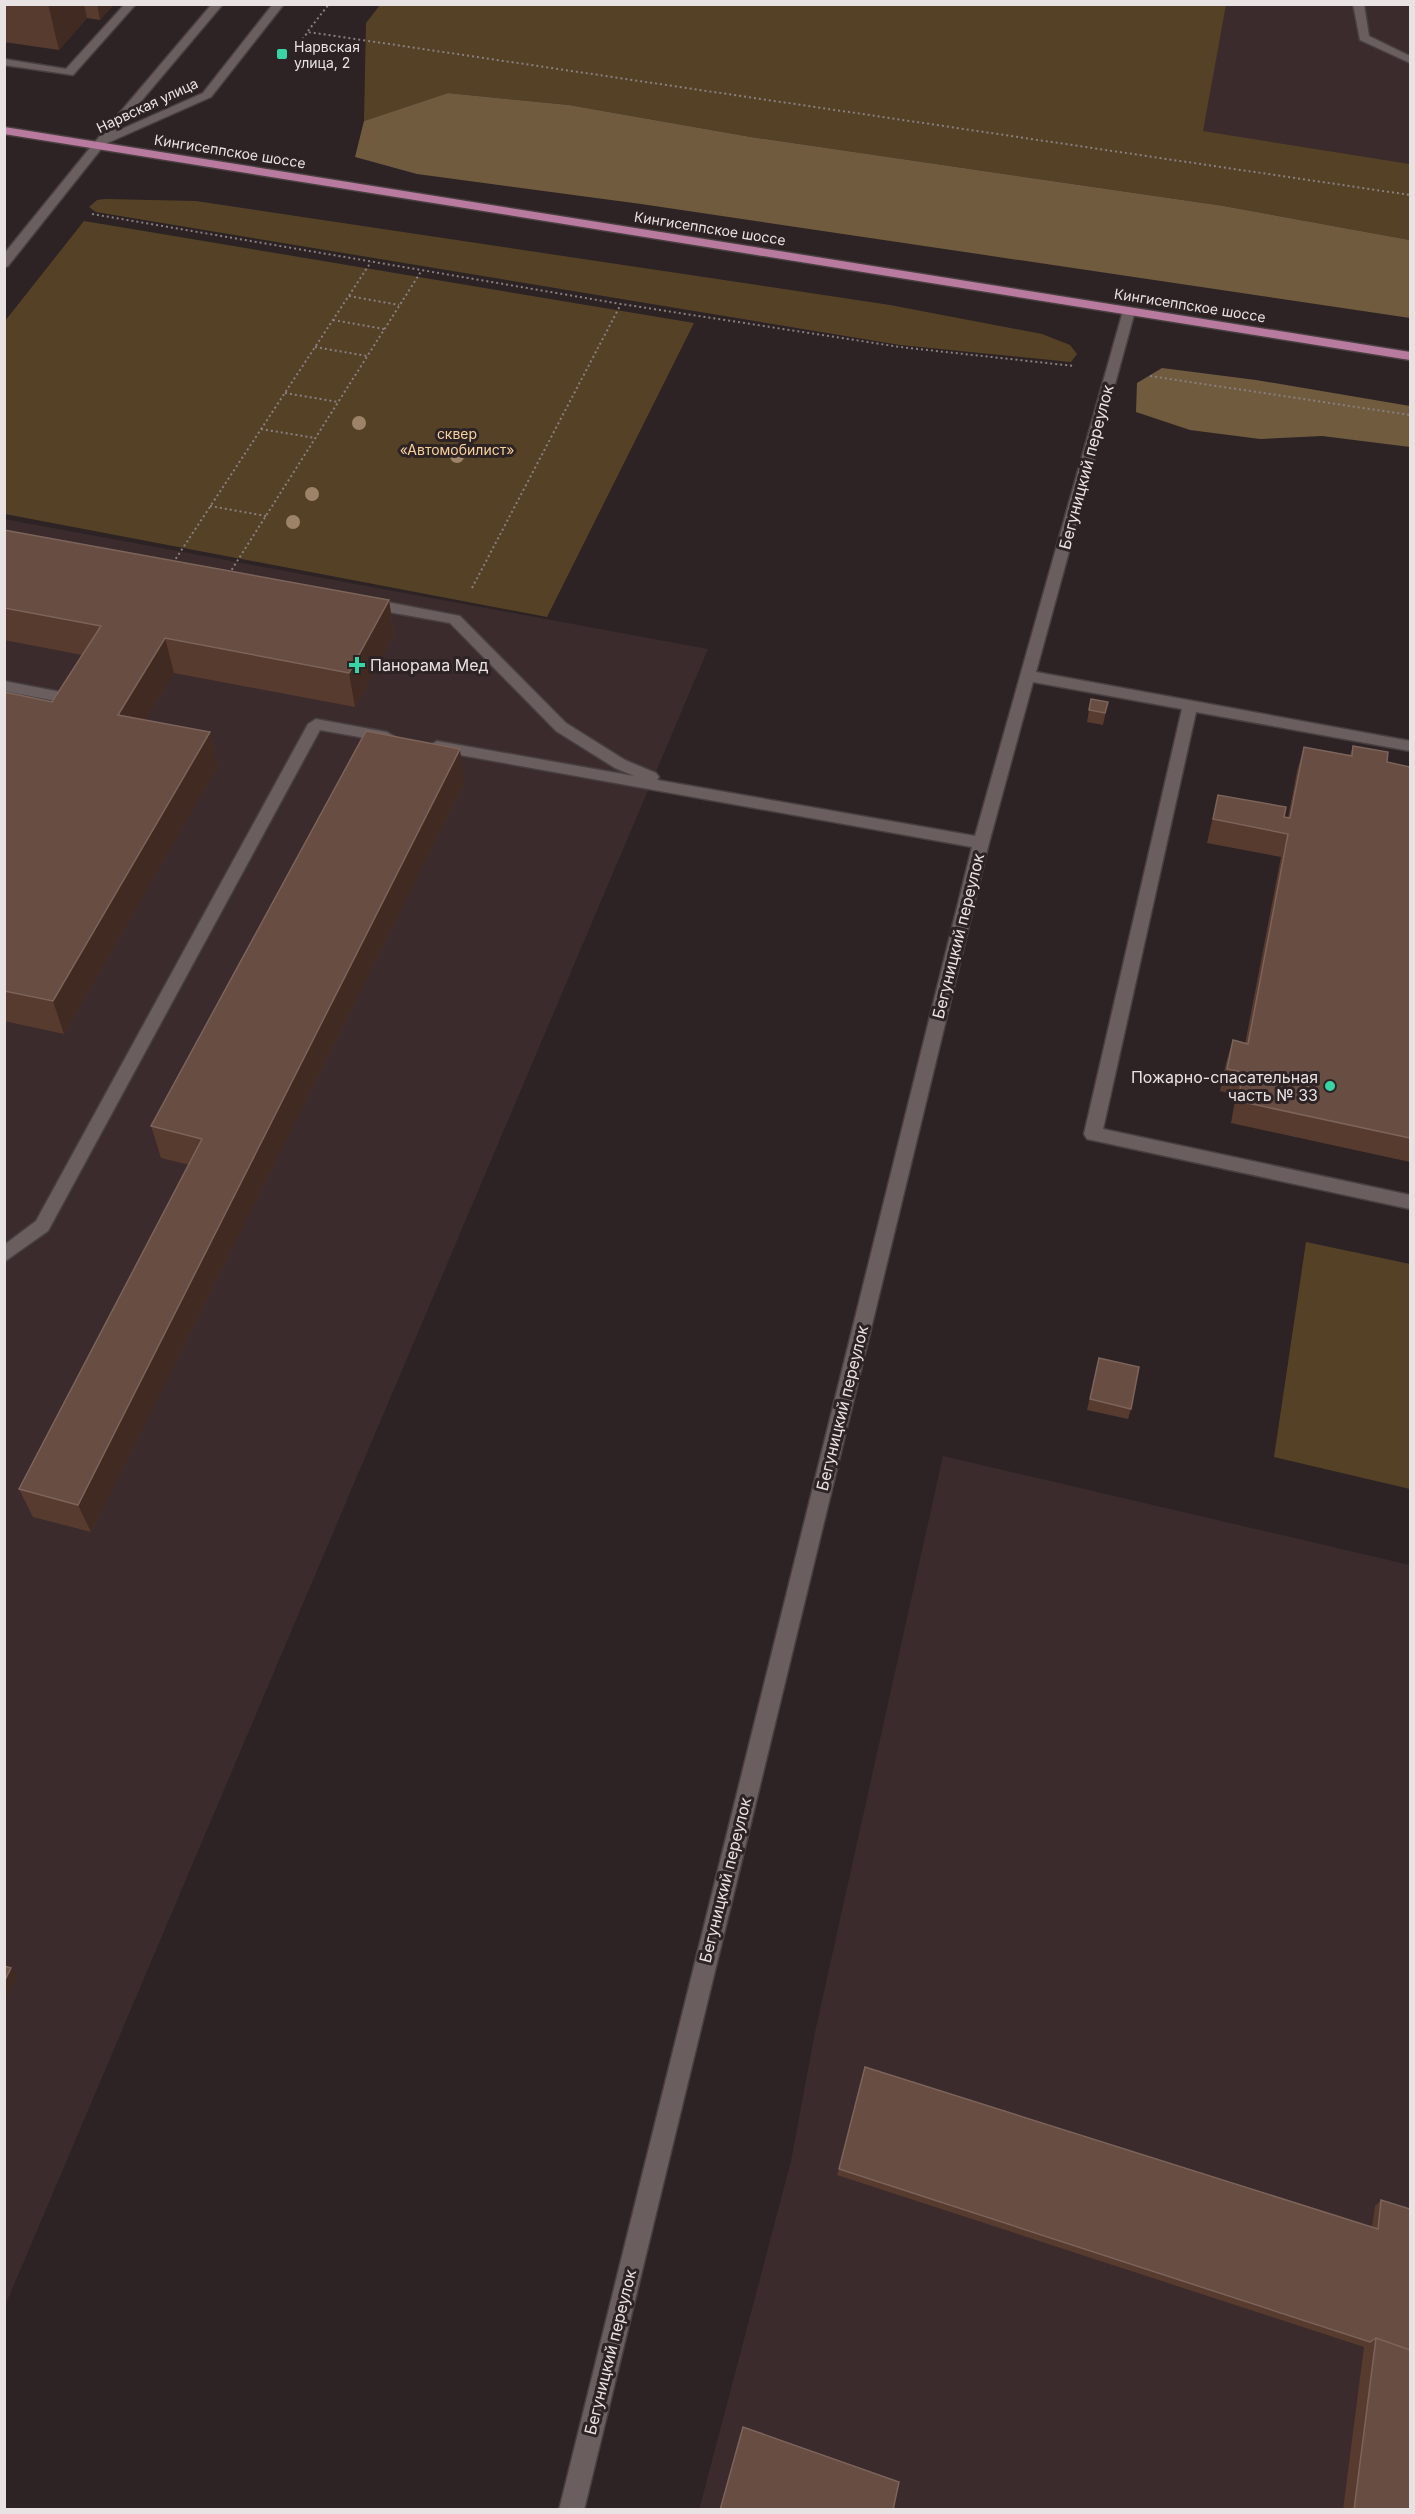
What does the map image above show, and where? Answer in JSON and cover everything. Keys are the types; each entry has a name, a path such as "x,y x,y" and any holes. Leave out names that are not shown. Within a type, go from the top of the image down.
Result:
{"main road":[{"name":"Кингисеппское шоссе","path":"4,129 1410,356"}],"street":[{"path":"4,62 69,73 131,4"},
{"name":"Нарвская улица","path":"98,145 218,4"},
{"name":"Нарвская улица","path":"98,145 207,95 279,4"},
{"path":"1359,4 1364,38 1410,60"},
{"path":"4,263 98,145"},
{"name":"Бегуницкий переулок","path":"571,2510 981,843 1129,311"},
{"path":"352,600 455,619 561,727 620,764 679,789"},
{"path":"1028,676 1410,746"},
{"path":"4,687 62,698"},
{"path":"1190,706 1093,1134 1410,1202"},
{"path":"4,1255 42,1226 316,724 981,843"}],"path":[{"path":"294,50 329,4"},
{"path":"308,32 1410,195"},
{"path":"90,214 621,304 900,347 1082,367"},
{"path":"171,567 371,262"},
{"path":"227,577 422,270"},
{"path":"349,296 399,305"},
{"path":"455,619 621,304"},
{"path":"333,320 384,329"},
{"path":"315,347 367,356"},
{"path":"1146,376 1410,416"},
{"path":"285,393 338,402"},
{"path":"261,429 315,438"},
{"path":"210,506 266,516"}],"shaded area":[{"path":"1226,5 1410,5 1410,164 1202,131"},
{"path":"448,93 569,105 751,137 1224,206 1410,240 1410,318 641,204 417,174 355,157 364,121"},
{"path":"1162,368 1256,380 1410,406 1410,447 1322,436 1260,439 1190,430 1136,412 1137,383"},
{"path":"4,519 708,649 5,2306 4,2306"},
{"path":"943,1456 1410,1565 1410,2509 699,2510 791,2161 815,2032"}],"green space":[{"path":"380,5 1226,5 1203,131 1410,164 1410,240 1224,206 751,137 569,105 448,93 364,121 366,23"},
{"path":"97,200 196,201 890,305 1042,334 1070,345 1077,354 1071,362 900,345 96,212 89,207"},
{"name":"сквер «Автомобилист»","path":"84,221 694,323 547,617 5,514 5,321"},
{"path":"1306,1242 1410,1264 1410,1489 1274,1457"}],"building":[{"path":"4,530 389,600 349,673 165,638 118,715 210,732 53,1001 4,991 4,692 52,702 101,626 4,608"},
{"path":"1091,699 1108,702 1105,713 1089,710"},
{"path":"366,731 460,749 78,1505 19,1489 202,1139 151,1126"},
{"path":"1353,746 1388,752 1387,762 1410,767 1410,1138 1238,1101 1243,1072 1227,1069 1233,1040 1248,1044 1288,834 1213,819 1218,795 1286,807 1284,817 1290,818 1304,747 1352,756"},
{"path":"1099,1358 1139,1367 1131,1409 1090,1399"},
{"path":"4,1966 11,1968 4,1982"},
{"path":"865,2067 1378,2229 1381,2200 1410,2209 1410,2350 1376,2338 1370,2342 839,2169"},
{"path":"1376,2338 1410,2350 1410,2510 1354,2510"},
{"path":"743,2427 899,2482 893,2510 720,2510"}],"place":[{"name":"Нарвская улица, 2","path":"282,54"},
{"name":"Панорама Мед","path":"357,665"},
{"name":"Пожарно-спасательная часть № 33","path":"1330,1086"}]}
